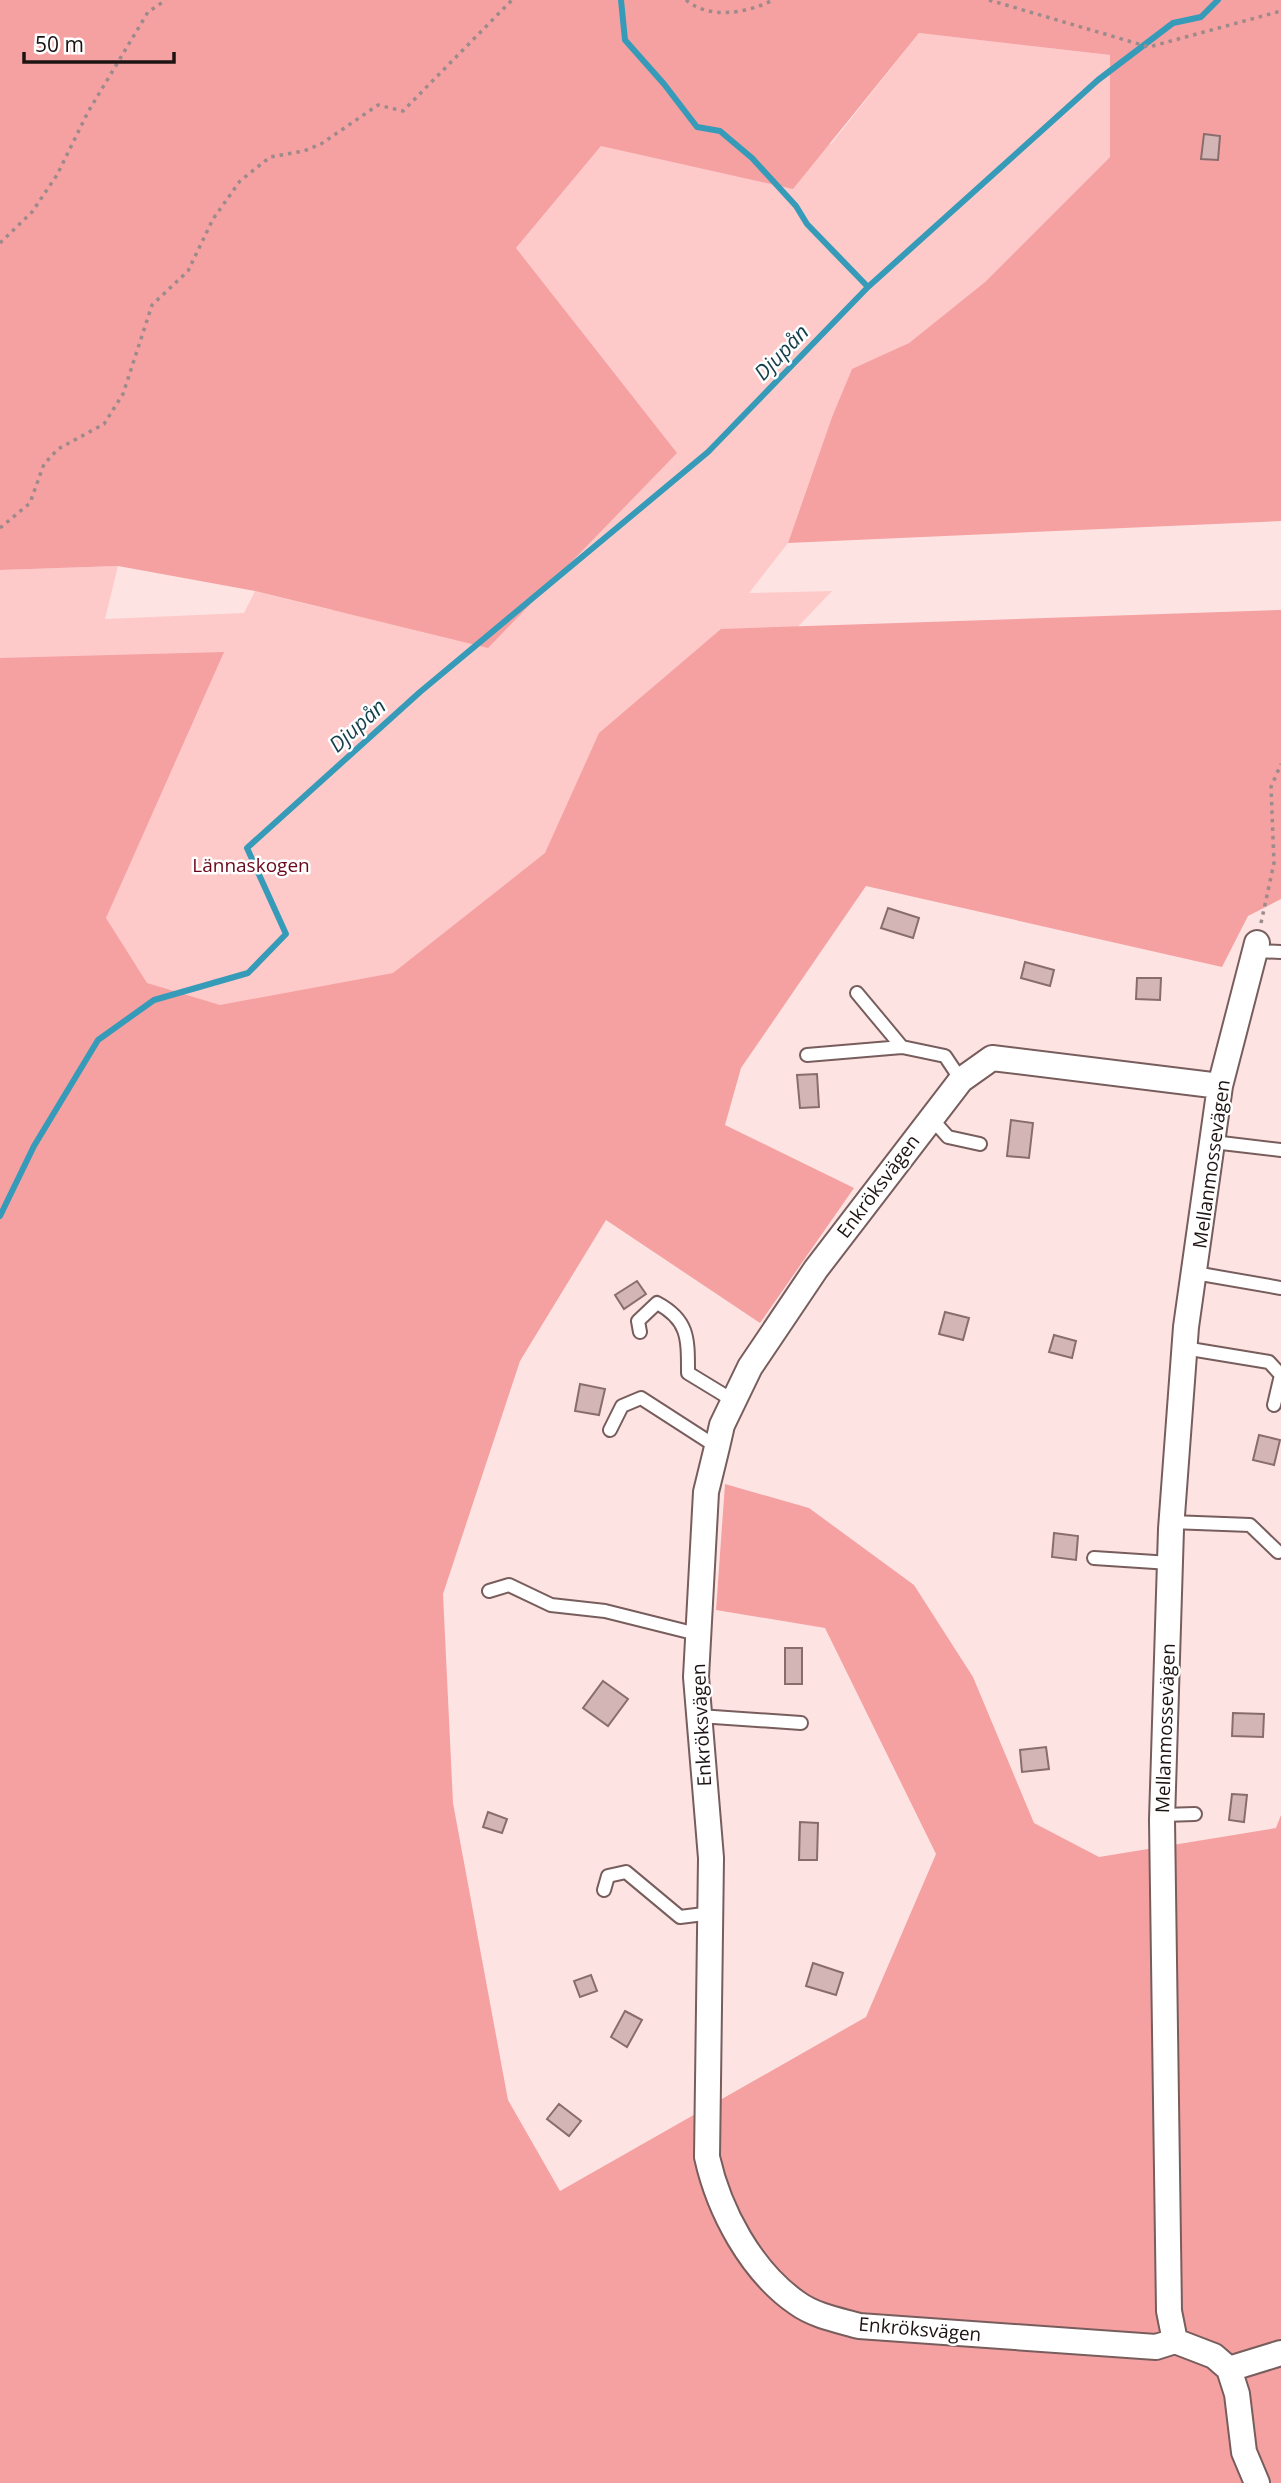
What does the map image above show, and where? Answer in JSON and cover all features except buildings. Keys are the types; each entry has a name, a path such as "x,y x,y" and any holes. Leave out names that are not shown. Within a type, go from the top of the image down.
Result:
{"street":[{"name":"Mellanmossevägen","path":"1175,2342 1169,2311 1163,1815 1171,1522 1184,1348 1220,1086 1257,947"},
{"name":"Enkröksvägen","path":"1175,2342 1156,2347 859,2326 818,2314 798,2304 772,2281 746,2247 715,2193 707,2157 711,1858 699,1716 697,1634 706,1492 722,1425 750,1367 816,1269 961,1080 992,1058 1220,1086"},
{"path":"1175,2342 1214,2356 1229,2369 1237,2394 1244,2452 1257,2483"},
{"path":"1229,2369 1281,2353"}],"lane":[{"path":"1257,947 1281,953"},
{"path":"857,993 902,1046"},
{"path":"807,1055 902,1046 945,1056 961,1080"},
{"path":"931,1118 948,1137 980,1144"},
{"path":"1213,1142 1281,1150"},
{"path":"1195,1273 1281,1288"},
{"path":"640,1332 638,1321 648,1309 656,1303 669,1310 687,1330 688,1373 734,1401"},
{"path":"1184,1348 1269,1362 1281,1375 1273,1405"},
{"path":"610,1430 622,1406 641,1398 717,1447"},
{"path":"1171,1522 1250,1525 1278,1552"},
{"path":"1094,1558 1170,1563"},
{"path":"489,1591 509,1585 551,1605 605,1611 697,1634"},
{"path":"699,1716 801,1723"},
{"path":"1163,1815 1195,1814"},
{"path":"604,1890 608,1876 626,1872 680,1917 712,1913"}],"path":[{"path":"0,243 32,212 57,175 88,112 148,12 166,0"},
{"path":"0,528 30,503 44,464 58,449 104,424 123,394 152,305 188,271 213,219 240,181 270,157 304,151 321,144 378,105 403,111 512,0"},
{"path":"686,0 716,12 752,10 773,0"},
{"path":"989,0 1143,46 1281,10"},
{"path":"1257,947 1274,863 1271,787 1281,764"}],"green space":[{"name":"Lännaskogen","path":"919,33 1110,55 1110,157 985,282 909,343 852,370 832,417 788,543 749,593 832,591 726,702 0,1979 0,570 118,566 105,619 244,613 255,591 331,610 676,453 516,248 601,146 831,144"}],"shaded area":[{"path":"0,0 1281,0 1281,521 788,543 832,417 852,369 909,343 985,282 1110,157 1110,55 919,33 793,189 601,146 516,248 677,453 488,648 255,591 118,566 0,570"},
{"path":"1281,610 1281,899 1248,916 1222,967 866,886 741,1068 725,1125 854,1188 760,1323 606,1220 520,1361 443,1594 453,1803 508,2100 560,2191 866,2017 936,1854 825,1628 716,1610 725,1484 809,1508 914,1585 973,1677 1034,1823 1099,1857 1276,1828 1281,1815 1281,2483 0,2483 0,658 224,652 106,918 147,983 220,1005 393,973 545,853 599,733 721,629"}],"waterway":[{"name":"Djupån","path":"621,0 625,40 697,127 720,131 752,158 796,206 807,224 868,287"},
{"name":"Djupån","path":"0,1216 34,1146 98,1040 154,1000 248,973 286,934 247,848 420,692 708,452 868,287 1098,80 1173,23 1201,17 1218,0"}]}
